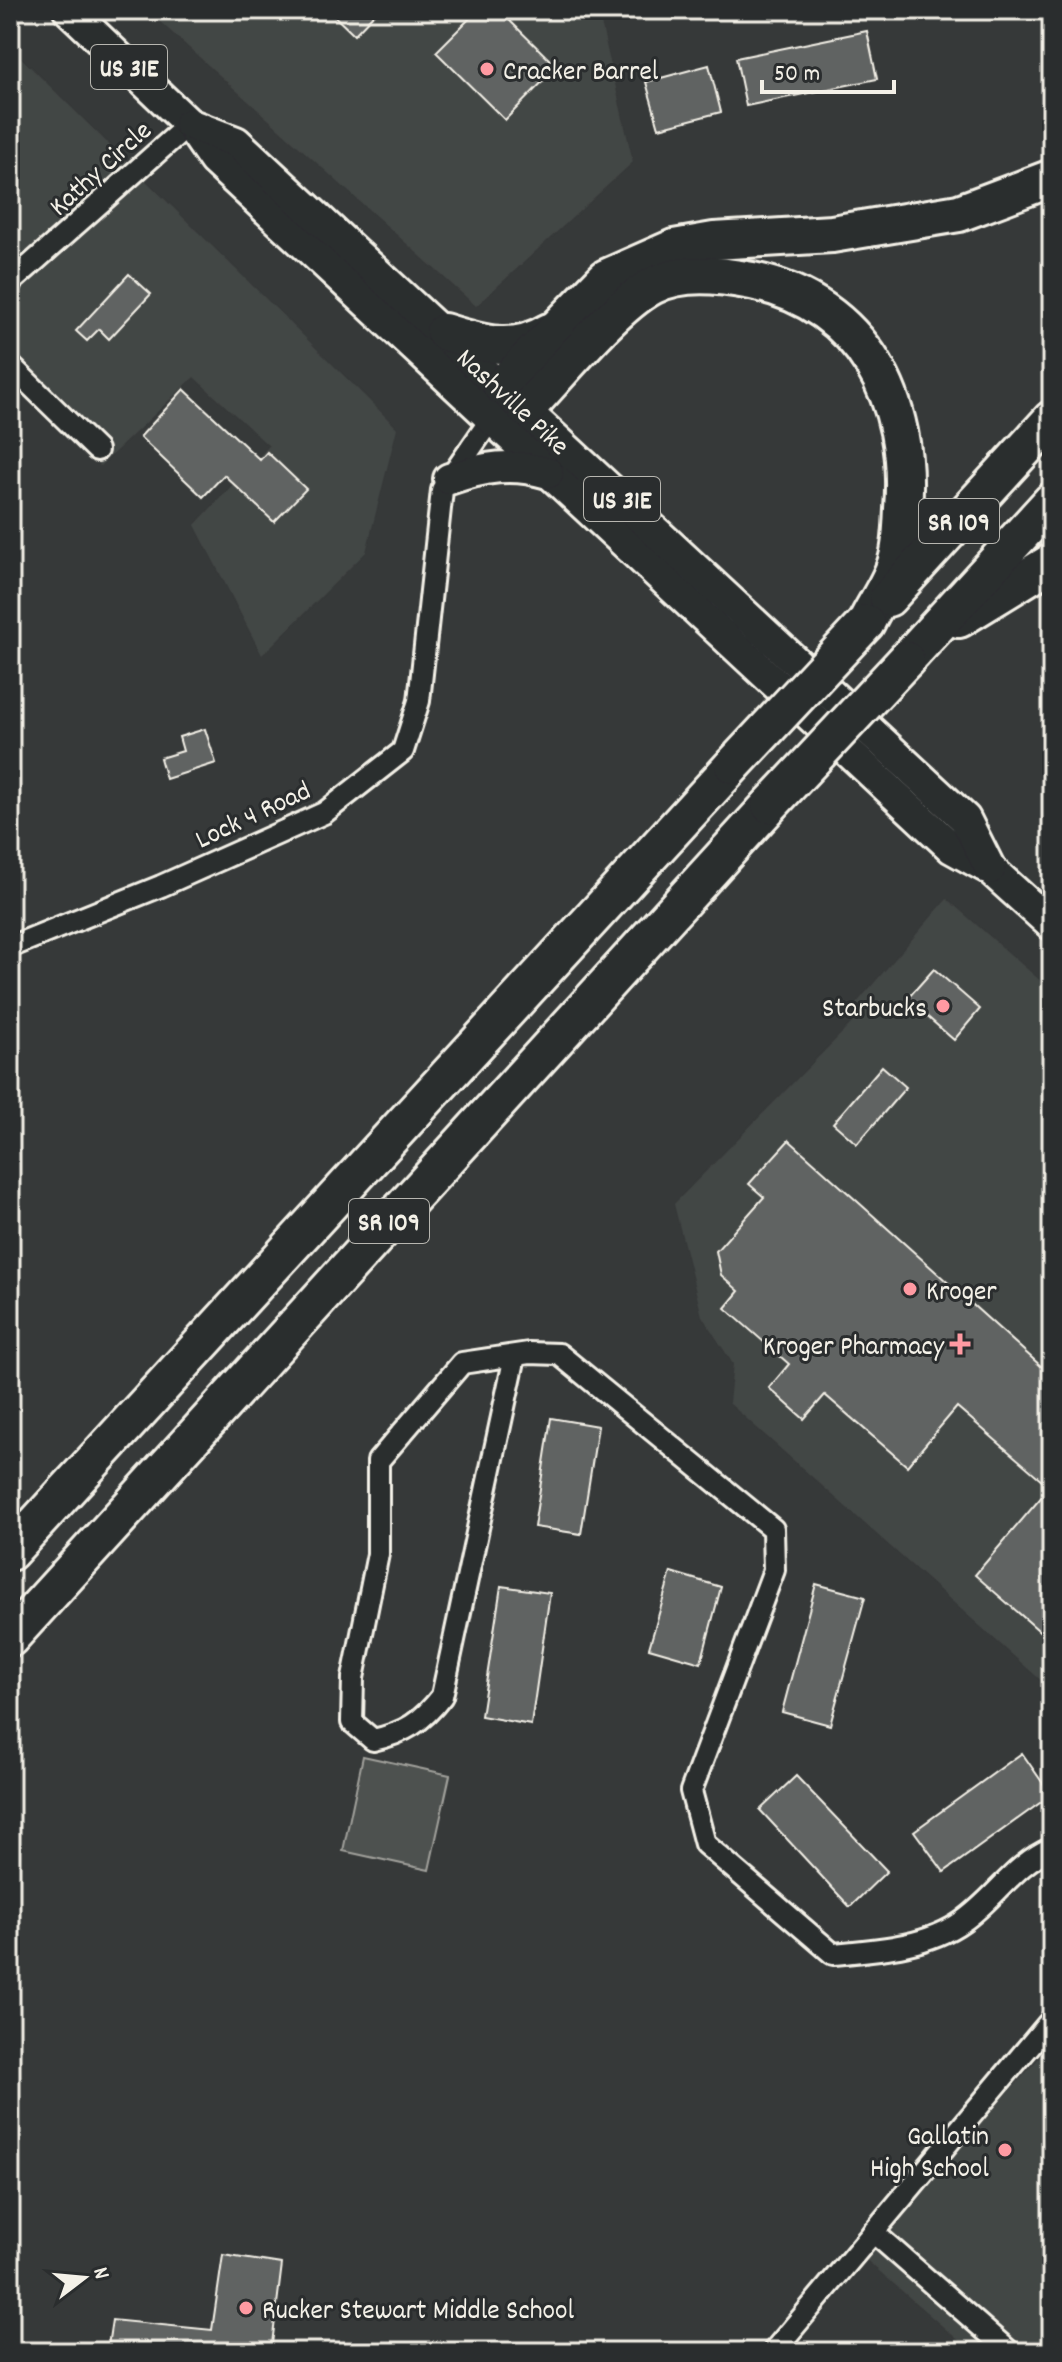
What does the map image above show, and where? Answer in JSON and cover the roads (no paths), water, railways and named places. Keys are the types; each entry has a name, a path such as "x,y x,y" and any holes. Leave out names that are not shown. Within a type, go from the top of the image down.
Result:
{"highway":[{"path":"506,405 564,322 606,278 674,248 714,241 832,234 959,213 1052,178"},
{"path":"506,405 653,285 688,275 719,275 784,288 808,298 830,315 877,368 891,395 899,423 905,489 896,563 866,623"},
{"path":"444,332 501,348 533,342 564,322"},
{"name":"SR 109","path":"10,1552 1052,419"},
{"name":"SR 109","path":"10,1638 770,805 1052,501"},
{"path":"915,650 1052,562"}],"main road":[{"name":"Nashville Pike","path":"69,10 189,124 214,160 506,405 965,819 990,869"},
{"name":"Nashville Pike","path":"189,124 236,142 444,332 506,405 549,473 952,848 990,869 1052,925"},
{"path":"449,479 486,467 524,465 549,473"}],"street":[{"name":"Kathy Circle","path":"10,283 189,124"},
{"path":"10,365 97,450"},
{"name":"Lock 4 Road","path":"10,947 161,886 324,813 403,751 419,701 442,490 506,405"},
{"path":"515,1356 442,1696 423,1720 398,1735 373,1740 352,1722 353,1678 378,1554 378,1461 462,1363 515,1356 559,1354 773,1529 774,1570 691,1791 705,1844 833,1954 918,1942 962,1922 1027,1859 1052,1848"},
{"path":"773,2352 1052,2019"},
{"path":"873,2232 1010,2352"}],"place":[{"name":"Cracker Barrel","path":"487,69"},
{"name":"Starbucks","path":"943,1006"},
{"name":"Kroger","path":"910,1289"},
{"name":"Kroger Pharmacy","path":"960,1344"},
{"name":"Gallatin High School","path":"1005,2150"},
{"name":"Rucker Stewart Middle School","path":"246,2308"}]}
